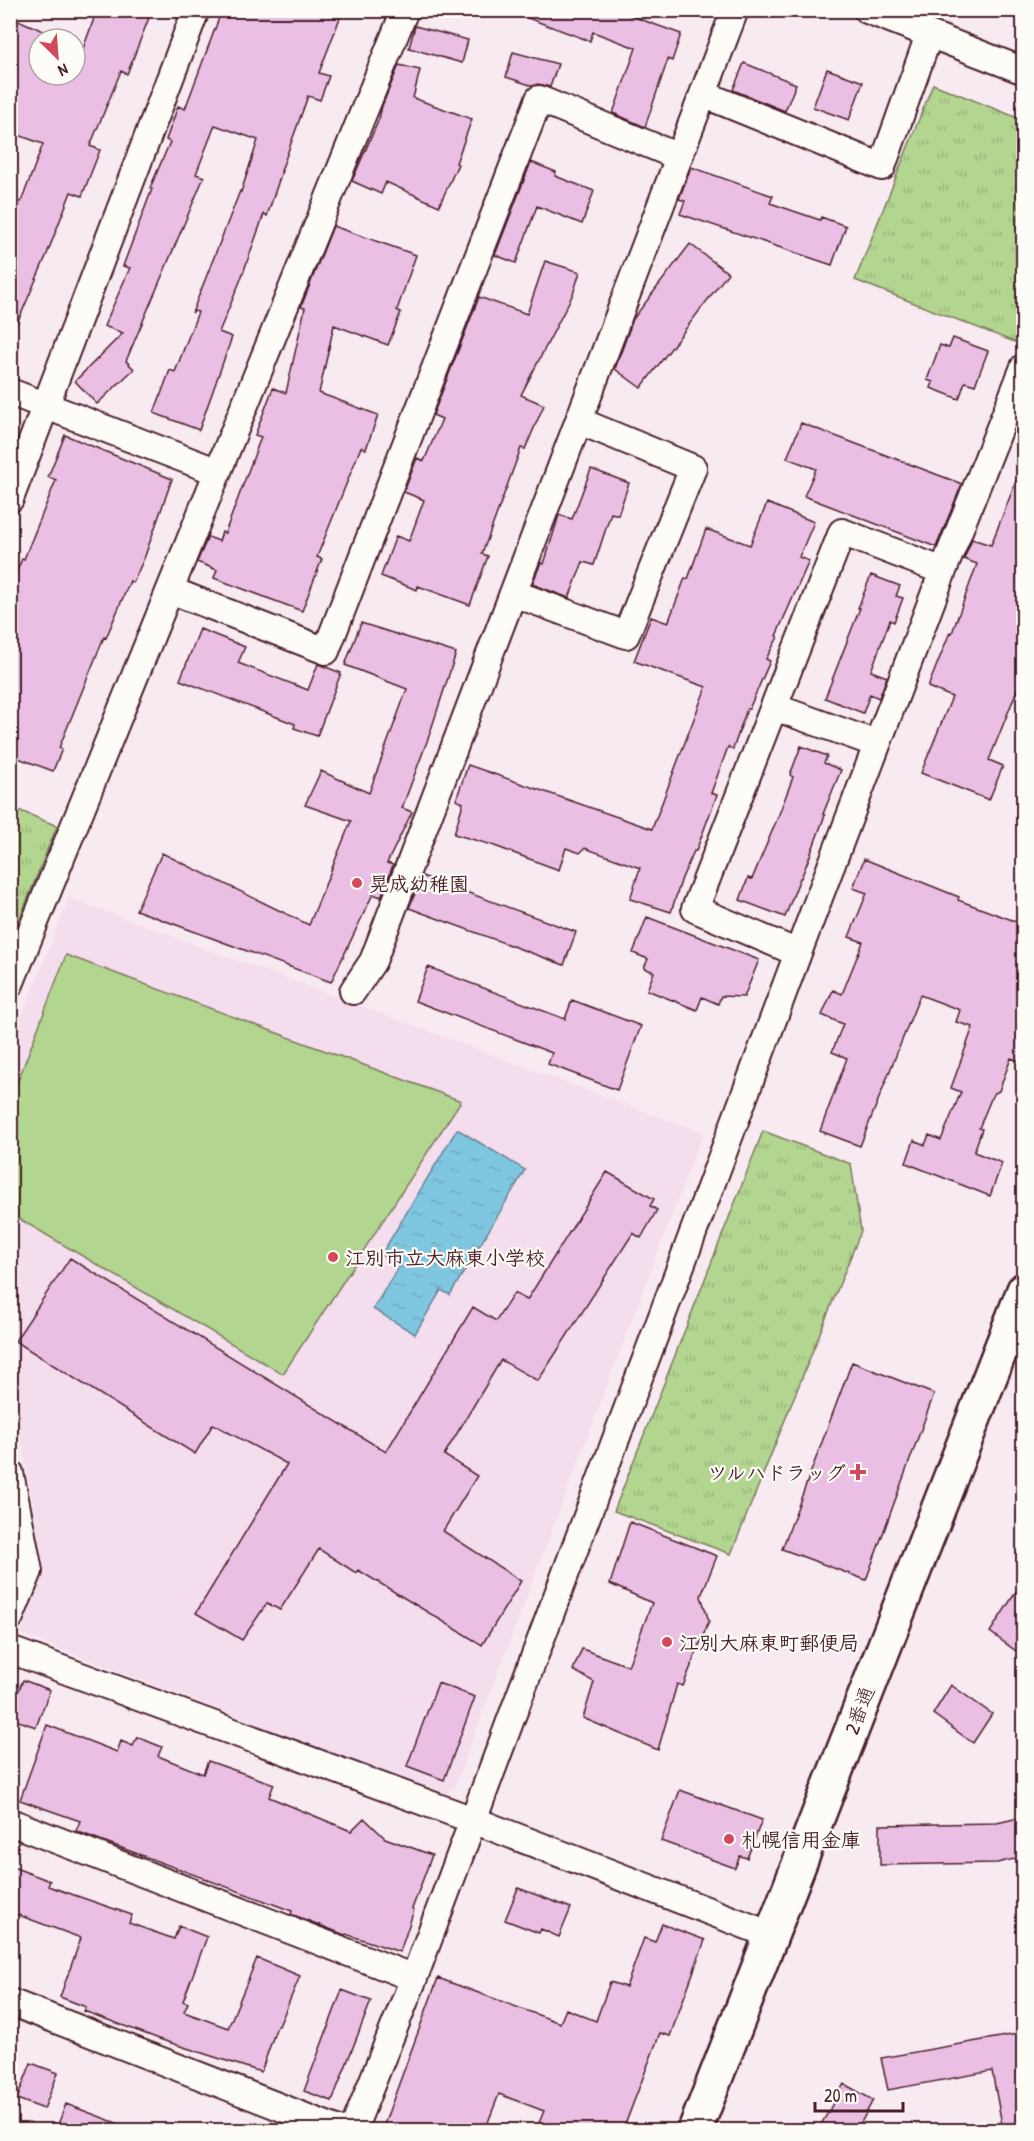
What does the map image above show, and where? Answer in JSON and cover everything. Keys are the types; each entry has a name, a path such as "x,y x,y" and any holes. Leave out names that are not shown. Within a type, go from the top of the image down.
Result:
{"main road":[{"name":"2番通","path":"695,2130 1023,1290"}],"street":[{"path":"10,499 196,10"},
{"path":"10,984 405,10"},
{"path":"353,992 373,961 735,10"},
{"path":"867,10 902,17 929,35 1023,71"},
{"path":"703,94 882,167 929,35"},
{"path":"170,590 326,651 538,99 679,157"},
{"path":"353,2130 414,1978 877,744 1023,367"},
{"path":"10,392 218,472"},
{"path":"513,593 626,635 693,468 579,421"},
{"path":"798,953 695,909 842,532 943,571"},
{"path":"774,707 877,744"},
{"path":"10,1473 15,1520 29,1571 10,1617"},
{"path":"10,1650 473,1820 771,1935"},
{"path":"10,1822 414,1978"},
{"path":"10,2002 339,2130"}],"shaded area":[{"name":"江別市立大麻東小学校","path":"69,898 703,1133 454,1788 442,1795 21,1634 45,1571 11,1381 10,1046"}],"green space":[{"path":"933,84 1023,120 1022,345 855,280"},
{"path":"11,807 57,826 11,940"},
{"path":"66,955 461,1101 283,1374 11,1214 11,1099"},
{"path":"763,1131 851,1164 861,1231 731,1554 614,1511"}],"water":[{"path":"457,1129 525,1170 450,1295 441,1290 415,1334 373,1309 399,1266 381,1255"}],"building":[{"path":"97,10 152,10 127,74 121,71 90,146 100,150 82,196 71,192 10,340 10,199 21,202 43,144 10,132 10,36 18,20 34,27 27,27 27,87 87,87 87,38"},
{"path":"222,10 343,10 319,73 329,76 320,100 308,96 267,216 264,214 219,332 232,337 199,430 154,413 170,370 175,372 198,312 192,313 241,192 258,140 215,125 196,174 204,177 126,361 134,369 97,404 75,381 123,333 104,326 130,268 123,266 152,189 150,188 170,142 166,140 178,106 185,109"},
{"path":"514,10 615,10 681,34 672,61 668,59 645,127 613,113 636,48 593,32 590,41 514,13"},
{"path":"415,26 468,40 462,63 409,48"},
{"path":"513,52 558,64 550,87 538,84 533,86 506,77"},
{"path":"744,63 796,84 785,111 733,90"},
{"path":"399,65 420,70 413,98 472,119 456,163 458,164 439,206 386,182 381,194 352,181"},
{"path":"827,69 863,82 849,120 813,107"},
{"path":"531,162 556,172 555,176 594,191 582,224 537,206 516,263 495,255"},
{"path":"691,167 773,196 770,203 846,226 832,265 680,214 685,201 679,199"},
{"path":"333,226 416,255 397,310 401,312 388,345 334,325 319,393 378,415 366,449 361,447 317,557 322,559 302,611 214,578 217,570 197,562 208,537 219,541 222,532 225,533 261,437 255,435 273,388 286,393 305,308 301,307"},
{"path":"690,244 728,273 641,388 615,369 633,319"},
{"path":"545,261 580,272 573,294 521,395 544,405 525,449 521,448 482,554 488,556 470,605 418,586 417,590 381,576 396,536 409,541 424,500 404,492 417,458 424,461 442,419 433,415 479,297 527,314"},
{"path":"953,338 988,351 975,385 965,382 959,399 931,388 933,382 927,380 940,345 949,348"},
{"path":"801,423 962,484 936,547 804,496 816,469 787,458"},
{"path":"65,435 172,479 145,556 133,583 130,581 106,638 104,637 59,748 62,749 53,771 10,755 10,586 24,559 56,480 48,477"},
{"path":"1022,466 1023,675 989,760 1003,766 989,800 921,773 952,697 928,687 950,632 952,633 977,564 964,559 972,539 991,545"},
{"path":"591,469 629,483 618,515 611,513 594,565 583,562 569,598 532,584 541,563 544,564 559,515 572,519"},
{"path":"767,503 814,522 799,557 809,561 776,636 778,637 766,659 770,661 749,709 747,709 733,749 728,747 711,793 717,795 696,851 682,878 671,912 630,899 640,868 585,848 580,853 566,848 559,870 492,845 454,834 463,803 456,800 468,765 652,829 706,687 634,661 651,617 668,623 685,578 688,579 706,529 750,545"},
{"path":"871,575 900,586 896,596 903,598 894,622 890,620 871,671 887,677 879,698 870,694 863,713 825,698"},
{"path":"361,623 456,653 429,736 402,808 412,812 387,863 393,865 381,897 373,894 331,982 136,910 162,853 309,925 351,821 305,805 321,771 369,793 407,689 345,665"},
{"path":"200,629 245,647 238,663 308,690 318,664 341,673 317,736 294,728 295,724 180,680"},
{"path":"801,746 827,756 824,763 841,770 785,917 740,900 748,878 752,879 778,817 793,777 790,775"},
{"path":"864,859 959,897 958,900 1023,924 1023,1049 1019,1061 1011,1058 999,1091 993,1094 979,1128 982,1129 974,1152 1002,1163 990,1196 906,1163 914,1140 925,1145 929,1135 941,1140 961,1092 951,1088 973,1027 956,1022 960,1010 920,995 860,1146 820,1131 847,1058 832,1052 843,1024 822,1015 833,990 842,994 863,942 849,937 867,893 853,888"},
{"path":"422,876 576,932 564,965 409,908"},
{"path":"647,917 759,960 744,997 721,996 718,1004 702,997 697,1010 647,990 654,972 644,968 648,959 633,953"},
{"path":"428,967 565,1019 572,1000 641,1026 617,1090 548,1064 552,1053 415,1001"},
{"path":"607,1172 654,1199 650,1206 657,1210 641,1238 633,1233 538,1381 501,1360 444,1455 477,1476 443,1531 521,1581 482,1645 358,1570 356,1573 319,1549 280,1610 267,1603 242,1640 196,1613 287,1464 213,1424 195,1454 15,1341 70,1258 386,1452 473,1307 496,1321 514,1293 527,1300"},
{"name":"ツルハドラッグ","path":"852,1362 934,1394 866,1580 782,1549"},
{"path":"630,1522 717,1556 701,1596 709,1621 683,1686 677,1684 658,1750 583,1718 594,1682 573,1670 582,1649 628,1666 652,1603 610,1584"},
{"path":"1023,1581 1023,1656 990,1632"},
{"path":"23,1680 50,1690 36,1727 10,1718 10,1712"},
{"path":"438,1683 475,1697 444,1780 407,1766"},
{"path":"951,1685 992,1714 973,1743 933,1714"},
{"path":"47,1725 117,1752 121,1741 133,1746 137,1737 162,1747 158,1756 203,1774 208,1761 274,1784 269,1797 351,1831 364,1818 385,1838 432,1855 412,1909 414,1910 400,1952 345,1935 291,1914 292,1911 76,1831 80,1821 20,1800"},
{"path":"680,1790 762,1820 747,1858 740,1856 735,1868 661,1841"},
{"path":"1023,1817 1023,1857 997,1863 880,1865 880,1825 997,1823"},
{"path":"10,1866 50,1881 48,1886 132,1915 129,1923 174,1939 179,1926 207,1937 183,2001 188,2003 184,2012 228,2028 257,1958 300,1976 279,2026 277,2026 261,2072 162,2040 84,2011 86,2007 60,1997 81,1938 10,1912"},
{"path":"518,1888 571,1908 559,1937 541,1929 539,1933 505,1920"},
{"path":"662,1924 705,1940 670,2036 660,2033 623,2130 536,2130 544,2111 499,2094 485,2130 382,2130 438,1978 560,2023 566,2009 596,2021 610,1982 626,1987 644,1938 655,1942"},
{"path":"342,1990 371,2001 332,2101 304,2091"},
{"path":"1023,2033 1023,2130 1003,2130 992,2071 888,2090 881,2058"},
{"path":"31,2063 58,2073 44,2109 17,2099"},
{"path":"844,2084 873,2100 857,2130 818,2130"},
{"path":"66,2104 130,2128 130,2130 56,2130"}],"place":[{"name":"晃成幼稚園","path":"357,883"},
{"name":"江別市立大麻東小学校","path":"333,1257"},
{"name":"ツルハドラッグ","path":"858,1472"},
{"name":"江別大麻東町郵便局","path":"667,1642"},
{"name":"札幌信用金庫","path":"729,1839"}]}
